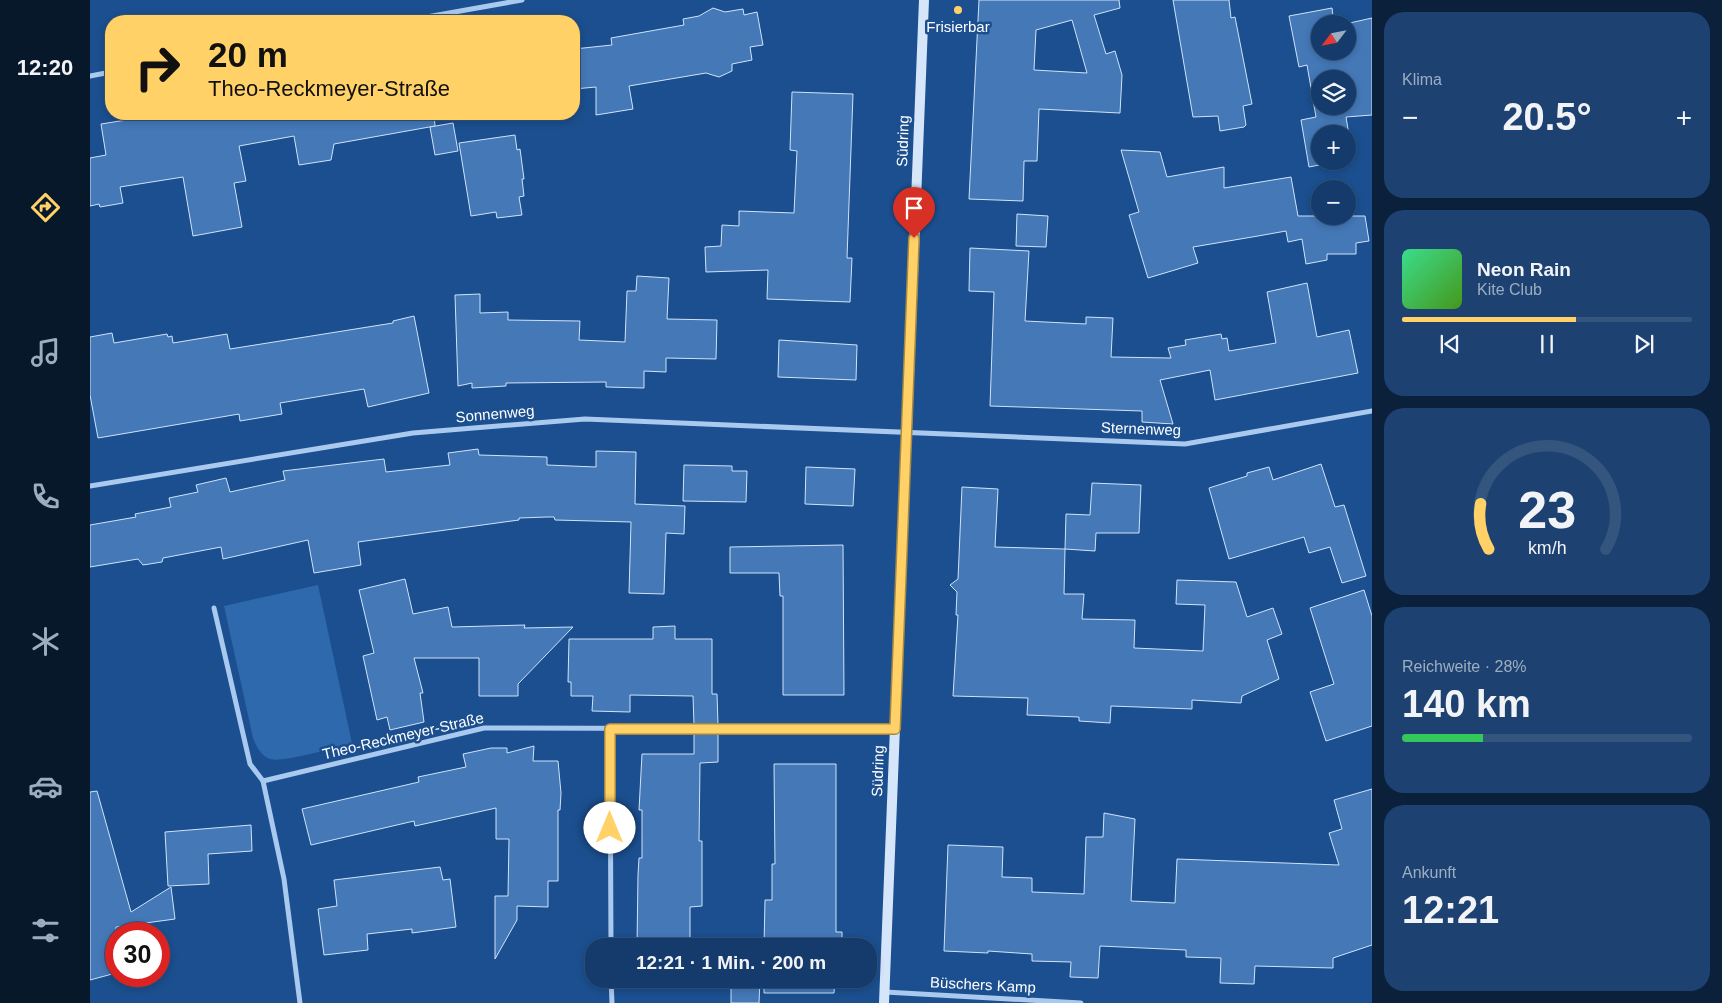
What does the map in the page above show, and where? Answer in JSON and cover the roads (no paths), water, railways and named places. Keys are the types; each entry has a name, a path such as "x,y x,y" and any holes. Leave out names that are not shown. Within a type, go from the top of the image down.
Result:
{"street":[{"path":"438,15 522,0"},
{"name":"Südring","path":"884,1003 924,0"},
{"path":"90,76 105,73"},
{"name":"Sternenweg","path":"906,431 1185,444 1372,411"},
{"name":"Sonnenweg","path":"90,486 413,433 585,419 906,431"},
{"path":"214,608 250,764 262,781 284,879 300,1003"},
{"name":"Theo-Reckmeyer-Straße","path":"262,781 484,728 895,729"},
{"path":"610,729 611,938"},
{"path":"612,988 612,1003"},
{"name":"Büschers Kamp","path":"884,992 1081,1003"}],"place":[{"name":"Frisierbar","path":"958,10"}]}
